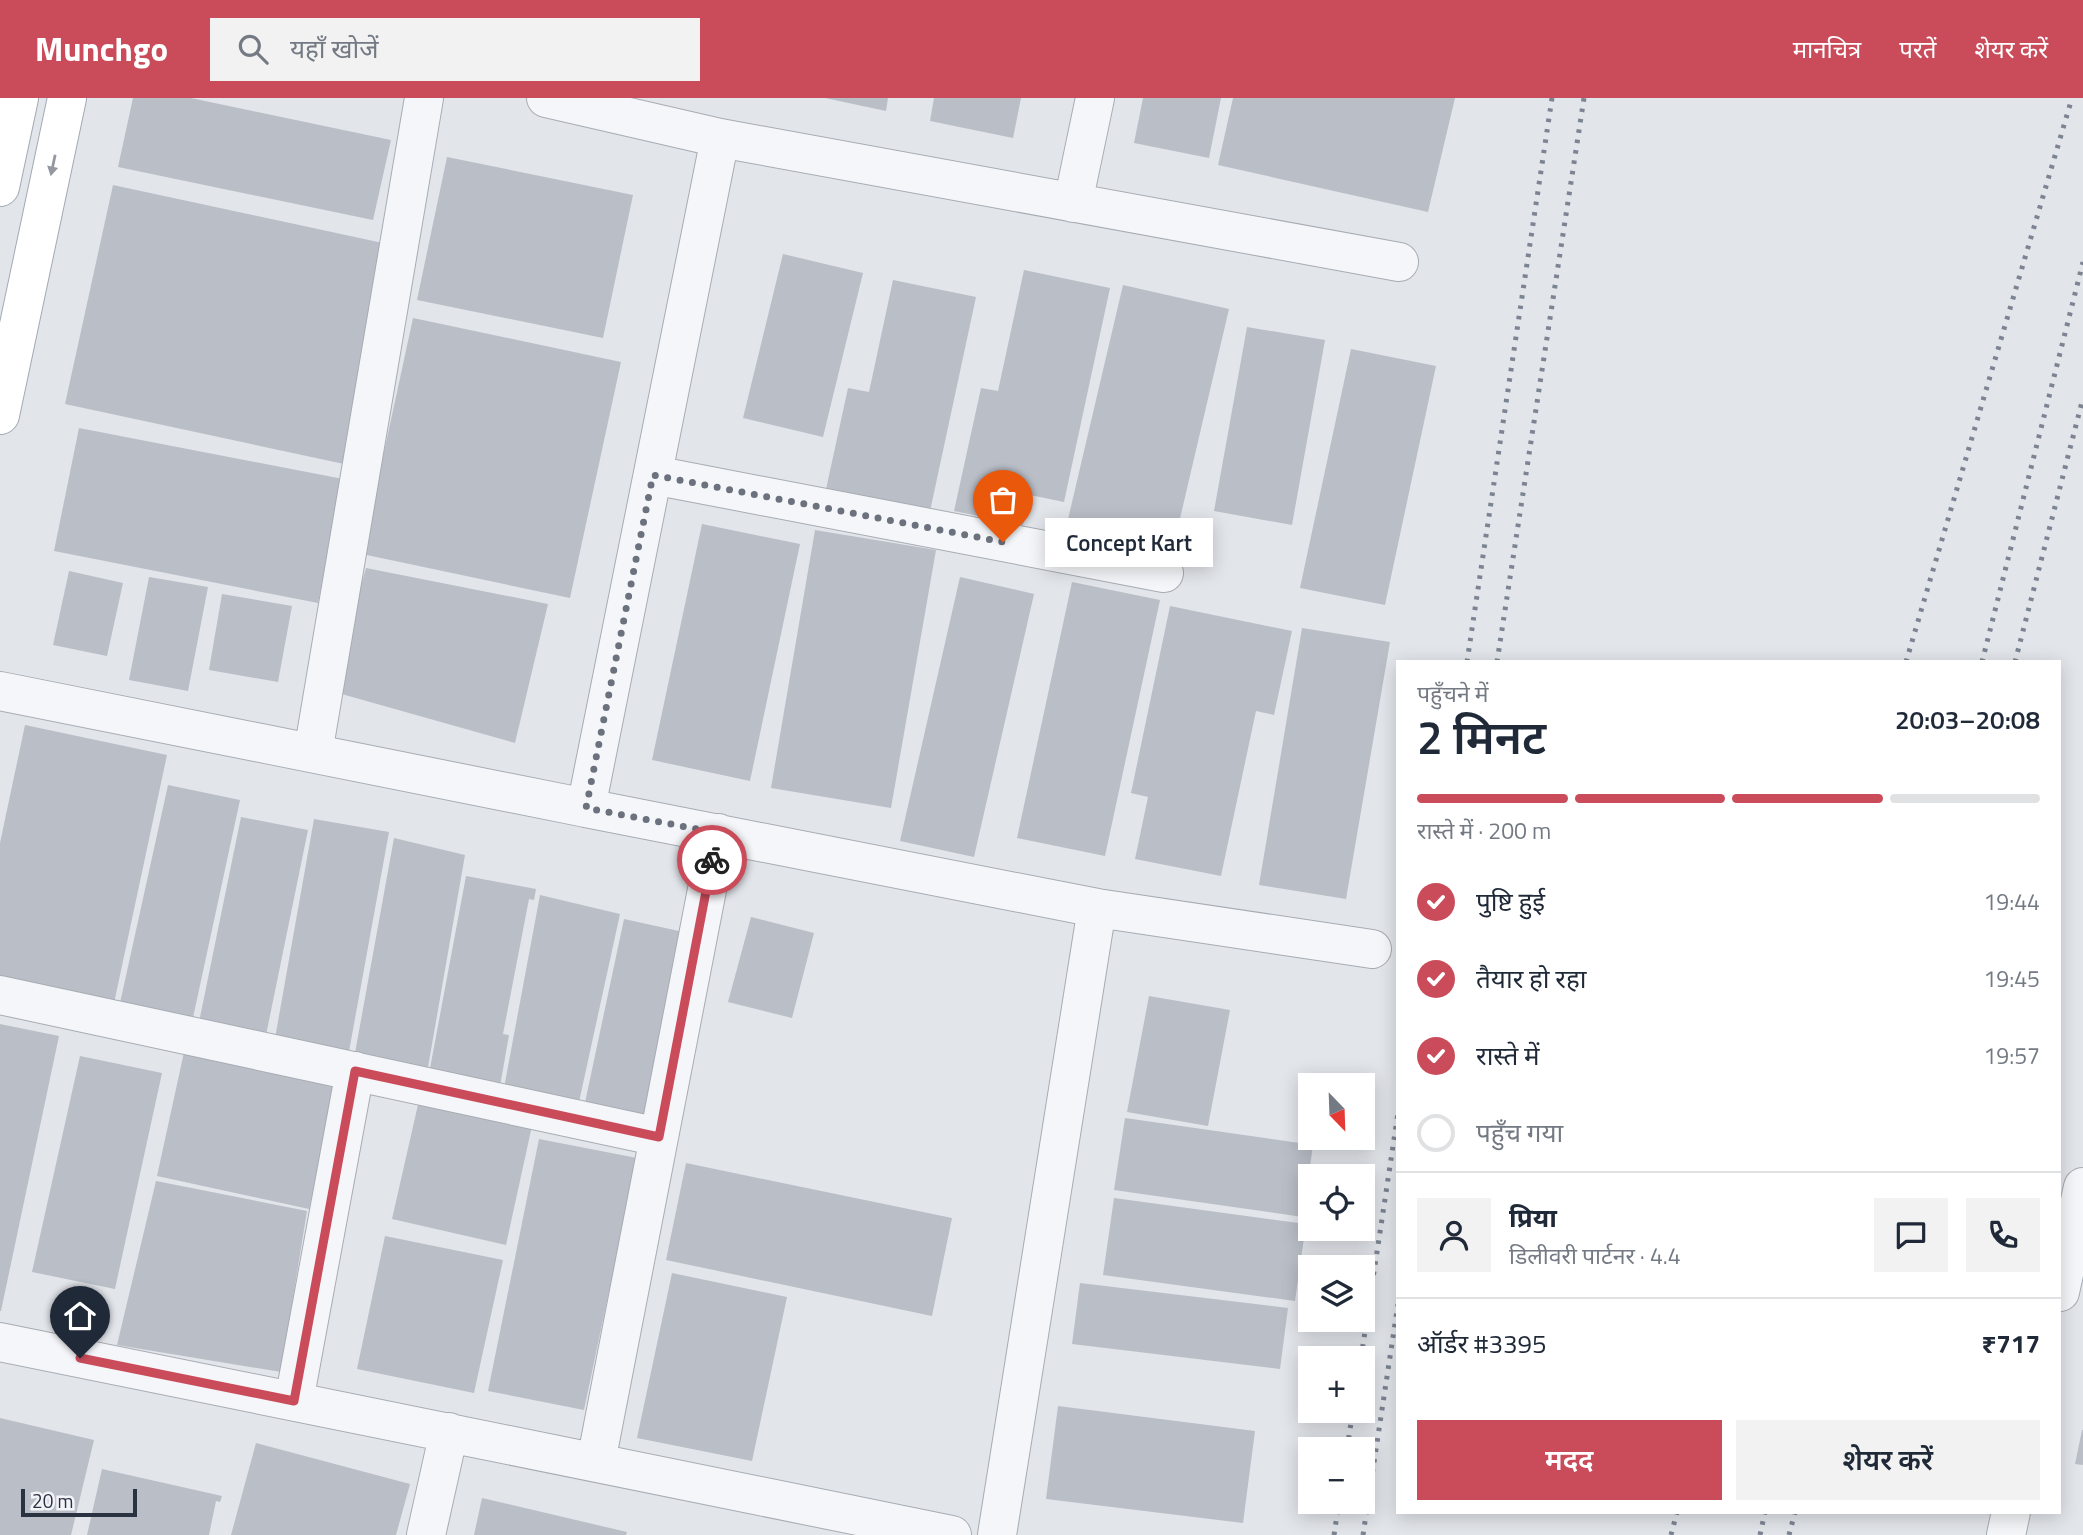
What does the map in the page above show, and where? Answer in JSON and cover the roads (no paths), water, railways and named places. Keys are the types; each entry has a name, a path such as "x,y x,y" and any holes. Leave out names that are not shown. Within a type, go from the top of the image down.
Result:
{"main road":[{"path":"0,187 19,98"},
{"path":"0,415 67,98"}],"street":[{"path":"313,753 425,98"},
{"path":"1073,203 1095,98"},
{"path":"563,100 720,138 1399,262"},
{"path":"586,808 720,138"},
{"path":"653,475 1164,573"},
{"path":"0,691 1097,908 1372,949"},
{"path":"596,1462 718,833"},
{"path":"997,1535 1097,908"},
{"path":"0,995 659,1137"},
{"path":"294,1401 355,1071"},
{"path":"2061,1287 2083,1187"},
{"path":"0,1342 952,1535"},
{"path":"426,1535 449,1432"},
{"path":"2006,1535 2011,1514"}],"railway":[{"path":"1467,660 1552,98"},
{"path":"1497,660 1584,98"},
{"path":"1907,660 2072,98"},
{"path":"1983,660 2083,262"},
{"path":"2016,660 2083,398"},
{"path":"1363,1346 1396,1126"},
{"path":"1363,1535 1396,1317"},
{"path":"1349,1437 1351,1423"},
{"path":"1334,1535 1337,1514"},
{"path":"1671,1535 1676,1514"},
{"path":"1760,1535 1765,1514"},
{"path":"1789,1535 1794,1514"}],"place":[{"name":"Concept Kart","path":"1003,542"}]}
